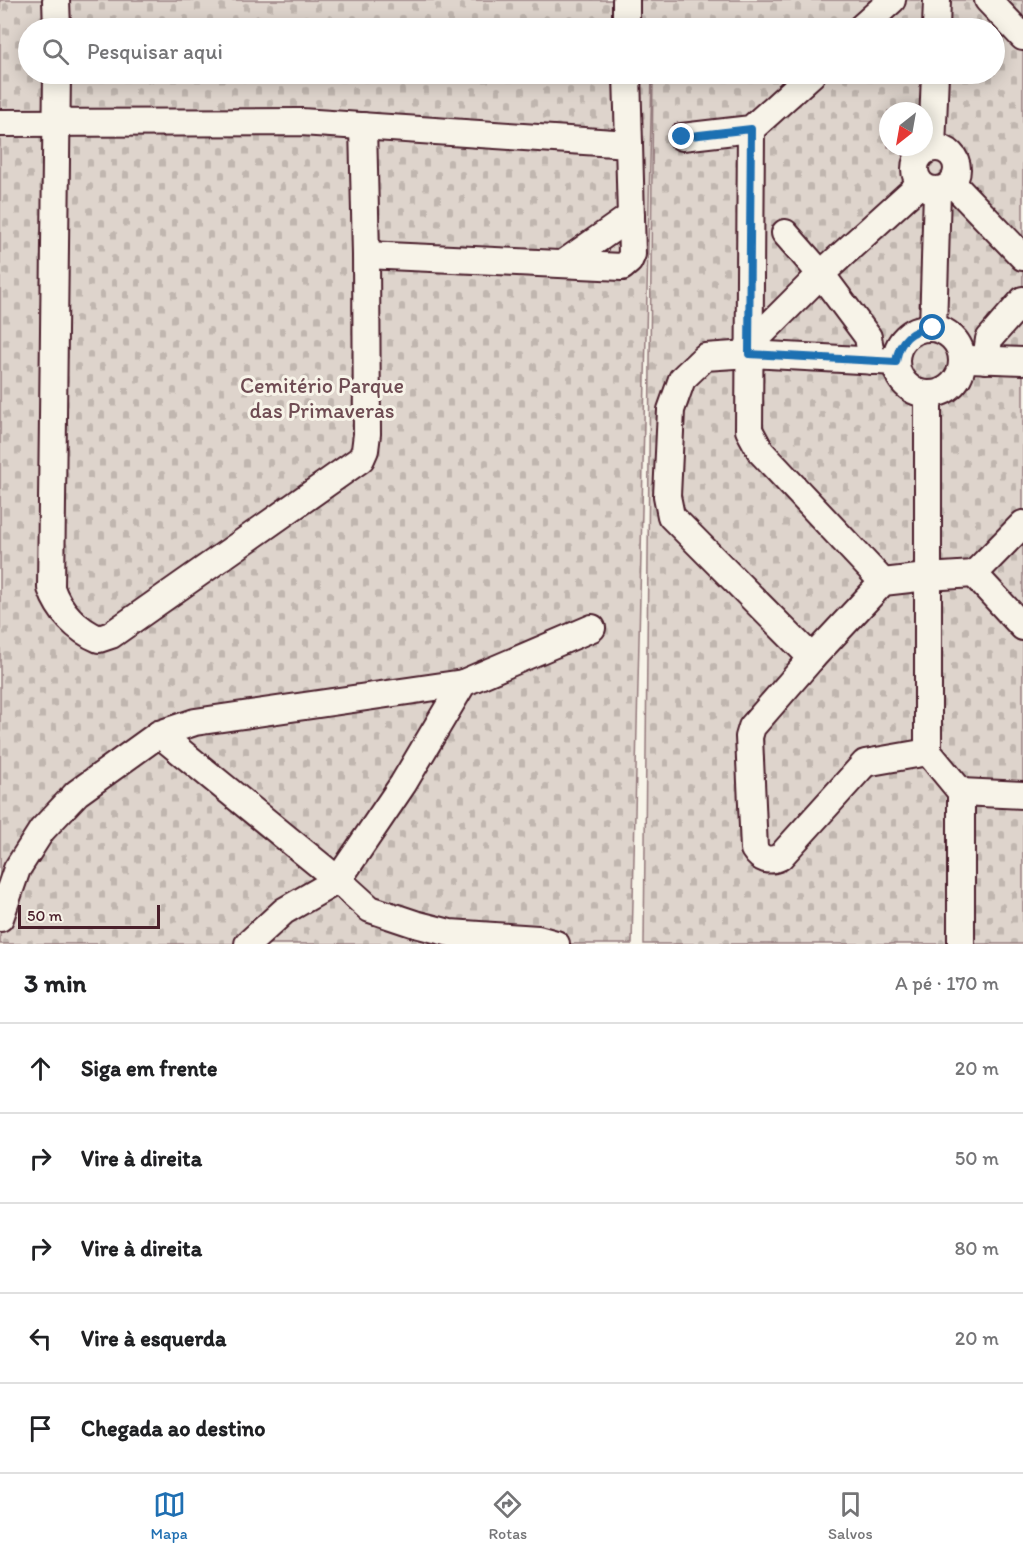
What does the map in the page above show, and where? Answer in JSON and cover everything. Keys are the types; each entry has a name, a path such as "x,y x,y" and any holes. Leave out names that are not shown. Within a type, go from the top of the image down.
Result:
{"lane":[{"path":"56,0 57,18"},
{"path":"626,0 626,18"},
{"path":"872,18 892,0"},
{"path":"936,18 937,0"},
{"path":"988,0 1023,36"},
{"path":"57,84 51,588 57,605 86,633 99,639 111,635 353,467 361,459 367,434 363,126"},
{"path":"366,255 622,267 629,261 632,254 627,84"},
{"path":"682,137 751,129 801,84"},
{"path":"749,351 821,274 936,186 958,172 951,154 939,148 933,148 935,84"},
{"path":"0,123 301,122 629,144"},
{"path":"751,129 749,430 760,452 883,582"},
{"path":"919,156 915,163 915,174 936,186 1023,257"},
{"path":"933,328 936,186"},
{"path":"564,263 631,216"},
{"path":"785,233 821,274 884,362 899,373 905,383 914,390 937,393 956,381 961,370 974,360 1023,300"},
{"path":"812,658 671,516 667,496 671,410 682,379 705,357 749,351 884,362 898,351 903,341 911,333 933,328 953,338 960,348 974,360 1023,361"},
{"path":"928,393 928,752 961,792 961,944"},
{"path":"928,752 865,763 780,857 766,860 754,849 749,737 752,727 883,582 974,574 1023,524"},
{"path":"974,574 1023,627"},
{"path":"0,918 17,869 42,831 77,793 159,734 195,722 463,683 592,628"},
{"path":"248,944 284,911 338,880 403,784 463,683"},
{"path":"159,734 338,880 370,909 450,933 542,942"},
{"path":"961,792 1023,795"}],"green space":[{"name":"Cemitério Parque das Primaveras","path":"0,0 1023,0 1023,944 644,944 653,84 1005,84 1005,18 18,18 18,84 652,84 632,944 0,944"}],"route":[{"path":"682,137 751,129 749,354 896,362 903,341 911,333 933,328"}]}
